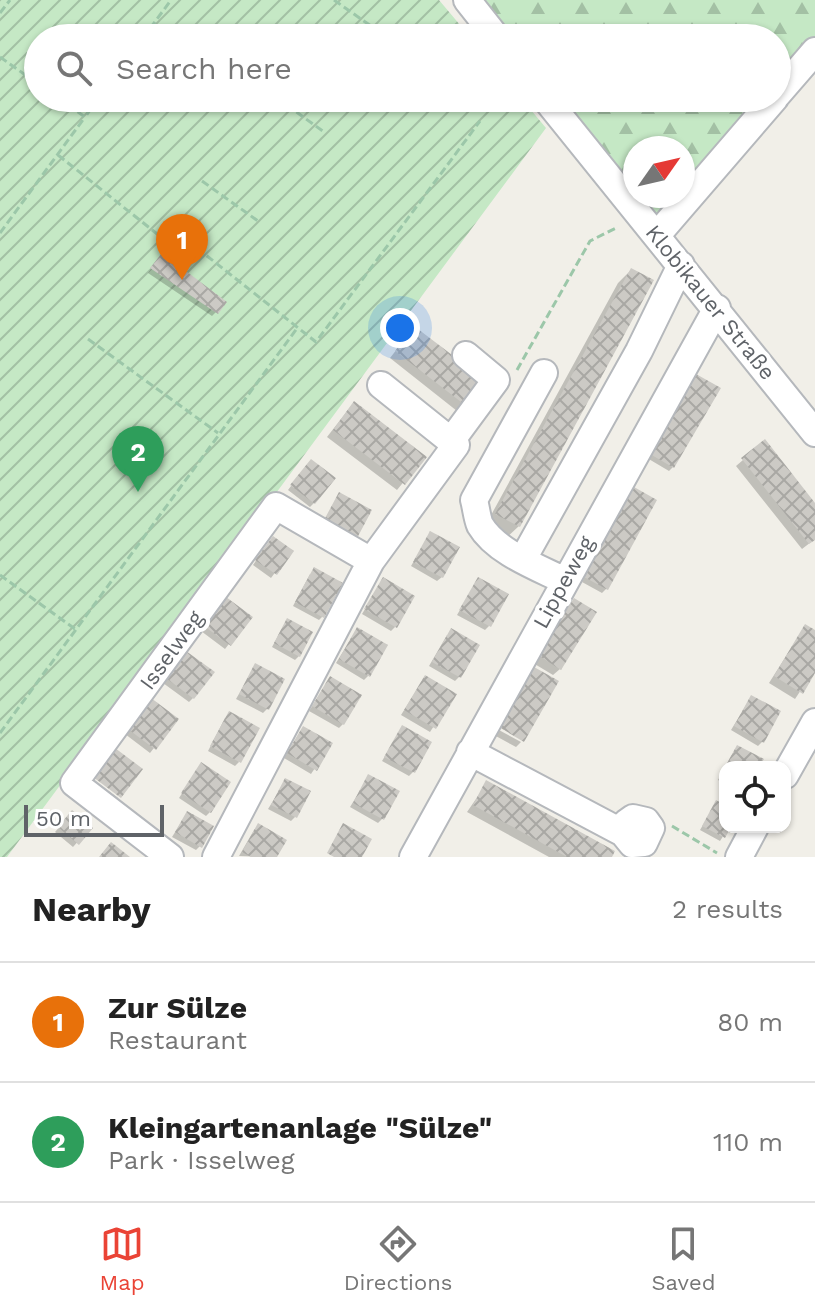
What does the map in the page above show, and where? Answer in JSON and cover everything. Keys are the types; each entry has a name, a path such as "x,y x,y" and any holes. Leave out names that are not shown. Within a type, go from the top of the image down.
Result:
{"street":[{"path":"467,0 486,24"},
{"path":"791,79 815,51"},
{"name":"Klobikauer Straße","path":"556,112 815,433"},
{"path":"648,226 761,112"},
{"path":"523,559 639,351 681,265"},
{"name":"Lippeweg","path":"413,857 563,580 717,308"},
{"path":"451,441 496,380 466,355"},
{"path":"544,373 474,500 480,524 523,559 563,580"},
{"path":"216,857 371,561 456,445 381,385"},
{"name":"Isselweg","path":"170,857 74,783 276,506 371,561"},
{"path":"791,764 815,722"},
{"path":"470,752 623,833 627,842 641,845 650,836 649,824"}],"path":[{"path":"0,13 10,0"},
{"path":"153,24 171,0"},
{"path":"334,0 368,24"},
{"path":"0,57 24,74"},
{"path":"78,112 85,117"},
{"path":"0,233 89,112"},
{"path":"296,112 324,132"},
{"path":"169,226 316,342 480,121"},
{"path":"58,155 161,237"},
{"path":"202,181 258,221"},
{"path":"516,371 590,241 648,226"},
{"path":"0,733 298,327"},
{"path":"88,339 220,434"},
{"path":"0,575 76,630"},
{"path":"649,824 666,823 743,849"}],"green space":[{"path":"0,0 439,0 459,24 24,24 24,112 533,112 546,128 7,857 0,857"},
{"path":"482,0 815,0 815,47 791,75 791,24 502,24"},
{"path":"572,112 758,112 695,184 695,136 623,136 623,175"},
{"path":"649,208 674,208 661,223"}],"building":[{"path":"162,253 227,302 218,314 150,268"},
{"path":"631,268 654,280 520,527 495,514"},
{"path":"414,326 485,380 465,405 395,351"},
{"path":"696,374 721,388 674,468 650,454"},
{"path":"354,401 427,457 405,485 333,430"},
{"path":"765,439 815,503 815,540 809,544 741,458"},
{"path":"311,459 336,478 315,504 290,485"},
{"path":"634,487 657,500 608,590 584,577"},
{"path":"339,492 372,510 356,540 323,522"},
{"path":"430,531 460,547 443,578 413,562"},
{"path":"273,536 294,551 277,575 255,560"},
{"path":"314,567 343,583 324,618 295,602"},
{"path":"383,577 415,596 397,628 364,609"},
{"path":"478,577 509,594 491,627 459,610"},
{"path":"226,597 253,617 231,646 204,626"},
{"path":"574,598 597,612 561,670 538,655"},
{"path":"287,618 313,632 300,657 274,643"},
{"path":"805,624 815,630 815,673 803,694 774,676"},
{"path":"357,627 388,645 370,677 339,659"},
{"path":"451,628 480,645 461,678 432,662"},
{"path":"186,651 215,672 194,699 166,678"},
{"path":"255,663 285,679 269,710 239,694"},
{"path":"534,667 559,681 524,742 499,727"},
{"path":"425,675 457,694 436,729 404,710"},
{"path":"330,676 362,695 344,725 312,706"},
{"path":"751,695 781,711 764,743 734,726"},
{"path":"151,698 179,719 156,750 128,729"},
{"path":"229,711 260,728 241,763 210,746"},
{"path":"402,725 432,742 415,773 384,757"},
{"path":"303,726 333,743 317,771 287,753"},
{"path":"737,745 764,759 763,761 728,761"},
{"path":"115,748 143,769 121,798 93,777"},
{"path":"201,762 231,782 211,813 181,793"},
{"path":"368,774 400,791 384,820 353,803"},
{"path":"285,778 311,791 297,818 271,805"},
{"path":"486,780 615,851 612,857 567,857 473,805"},
{"path":"716,800 719,802 719,833 728,833 725,838 702,826"},
{"path":"72,810 93,828 79,845 58,827"},
{"path":"187,811 214,826 202,848 175,832"},
{"path":"258,823 287,840 277,857 251,857 242,852"},
{"path":"343,823 372,839 362,857 334,857 327,853"},
{"path":"111,842 130,857 99,857"}],"place":[{"name":"Zur Sülze","path":"182,280"},
{"name":"Kleingartenanlage \"Sülze\"","path":"138,492"}]}
